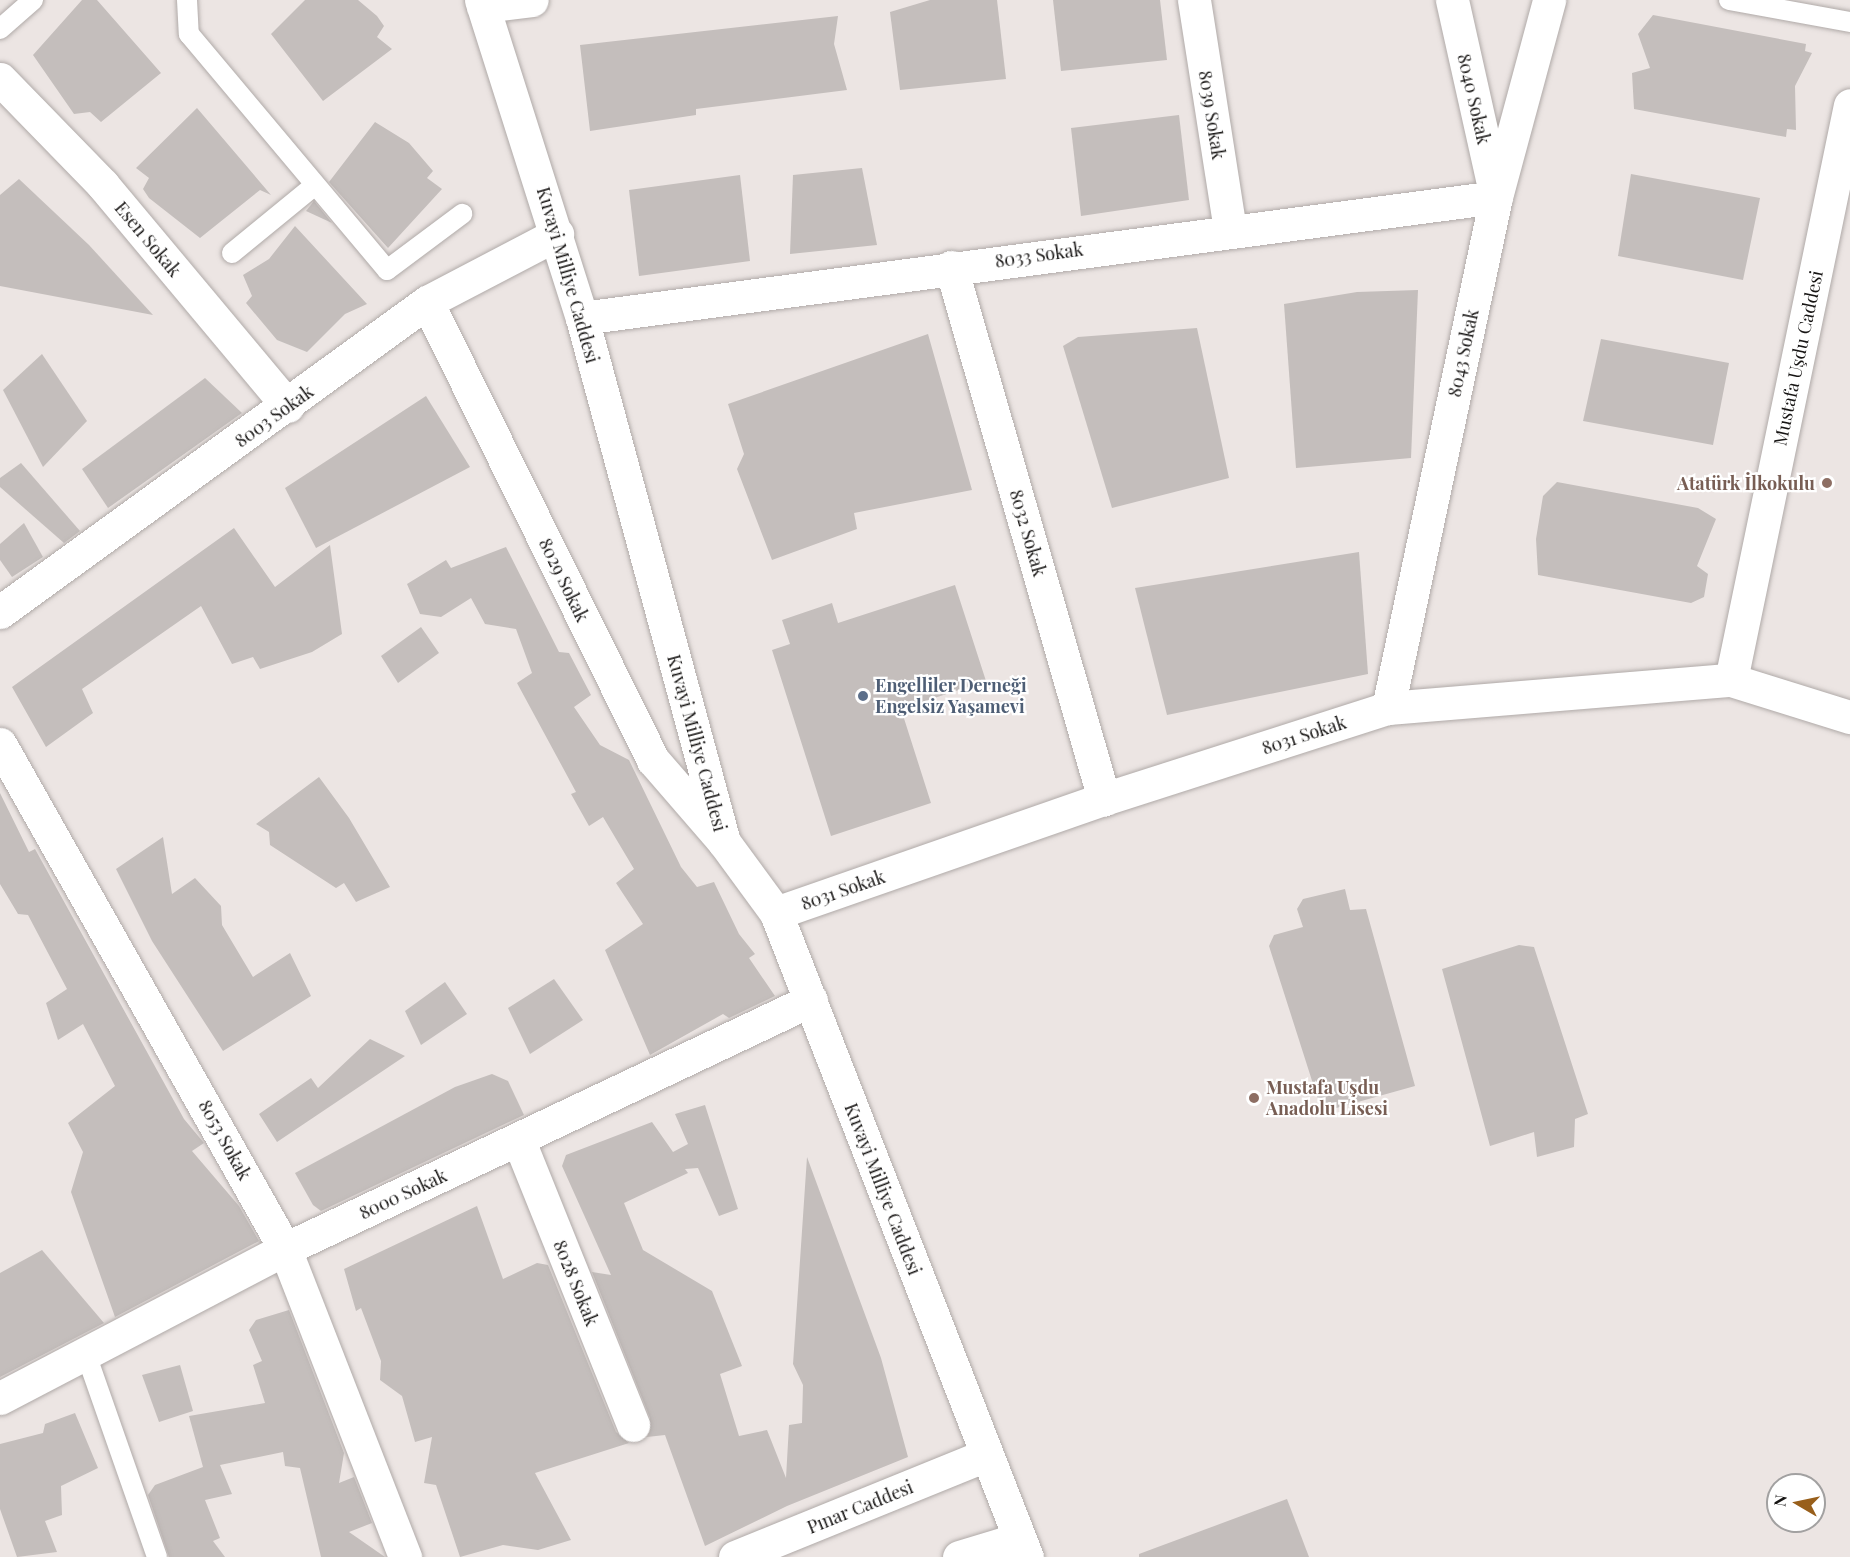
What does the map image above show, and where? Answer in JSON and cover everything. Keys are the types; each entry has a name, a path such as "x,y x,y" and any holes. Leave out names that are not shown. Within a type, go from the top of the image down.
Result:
{"street":[{"path":"482,3 532,0"},
{"name":"8039 Sokak","path":"1194,0 1230,230"},
{"name":"8040 Sokak","path":"1452,0 1496,197"},
{"name":"8043 Sokak","path":"1388,708 1496,197 1549,0"},
{"name":"Kuvayi Milliye Caddesi","path":"482,3 582,318 724,842 776,913 984,1456 1023,1548"},
{"name":"Esen Sokak","path":"0,79 103,185 288,406"},
{"name":"Mustafa Uşdu Caddesi","path":"1731,680 1850,105"},
{"name":"8033 Sokak","path":"582,318 1230,230 1496,197"},
{"name":"8003 Sokak","path":"5,599 288,406 427,302 557,234"},
{"name":"8032 Sokak","path":"951,267 1104,798"},
{"name":"8029 Sokak","path":"427,302 654,760 724,842"},
{"name":"8031 Sokak","path":"776,913 1104,798 1388,708 1731,680 1850,717"},
{"name":"8053 Sokak","path":"0,744 285,1249 405,1557"},
{"name":"8000 Sokak","path":"0,1398 87,1357 285,1249 519,1141 811,1000"},
{"name":"8028 Sokak","path":"519,1141 633,1425"},
{"name":"Pınar Caddesi","path":"735,1557 984,1456"},
{"path":"959,1557 1023,1548"}],"lane":[{"path":"0,29 33,0"},
{"path":"187,0 189,33 387,270 462,214"},
{"path":"1729,0 1850,22"},
{"path":"232,253 315,184"},
{"path":"87,1357 157,1557"}],"building":[{"path":"82,0 97,0 161,73 101,122 90,112 74,114 33,55"},
{"path":"305,0 358,0 377,16 384,26 377,37 392,49 323,101 271,34"},
{"path":"930,0 997,0 1006,79 900,90 890,12"},
{"path":"1053,0 1160,0 1167,60 1061,71"},
{"path":"1653,15 1806,44 1805,51 1812,53 1795,86 1796,130 1787,129 1786,137 1634,109 1632,73 1650,68 1638,34"},
{"path":"838,16 834,44 847,90 696,109 696,115 590,131 580,45"},
{"path":"197,108 271,195 260,190 200,238 149,198 143,189 149,178 136,168"},
{"path":"1179,115 1189,200 1081,216 1071,128"},
{"path":"375,122 409,143 433,171 427,178 442,189 388,248 329,182"},
{"path":"862,168 877,245 790,254 793,175"},
{"path":"1631,174 1760,198 1743,280 1618,256"},
{"path":"740,175 750,261 639,276 629,190"},
{"path":"19,179 89,245 153,315 0,286 0,195"},
{"path":"314,201 332,223 306,211"},
{"path":"295,226 367,304 345,314 307,352 277,340 246,303 252,296 243,275 269,259"},
{"path":"1418,290 1411,458 1296,468 1284,304 1357,292"},
{"path":"1197,328 1229,478 1112,508 1063,346 1078,337"},
{"path":"928,334 972,490 854,513 857,529 772,560 737,469 744,454 728,404"},
{"path":"1601,339 1729,363 1713,445 1583,421"},
{"path":"42,354 87,421 43,467 3,390"},
{"path":"205,378 242,413 108,508 82,469"},
{"path":"426,396 470,467 316,548 285,488"},
{"path":"21,463 80,531 64,543 0,487 0,478"},
{"path":"1557,482 1698,508 1716,519 1697,566 1708,574 1704,597 1691,603 1538,575 1536,539 1543,496"},
{"path":"24,523 43,557 12,577 0,560 0,544"},
{"path":"234,528 275,587 330,545 342,634 312,652 260,669 253,657 232,664 201,606 82,689 93,713 46,747 12,687"},
{"path":"506,547 559,652 569,653 591,695 574,707 600,745 629,760 681,867 697,887 714,882 739,934 755,954 749,958 775,996 729,1018 723,1014 650,1055 605,950 643,924 616,883 634,869 603,817 589,826 571,794 576,792 517,683 532,673 516,629 485,624 471,598 441,617 420,614 407,584 446,560 451,568"},
{"path":"1359,552 1368,674 1167,715 1135,588"},
{"name":"Engelliler Derneği Engelsiz Yaşamevi","path":"955,585 986,681 901,709 931,803 831,836 772,650 790,644 782,620 832,603 838,623"},
{"path":"421,627 439,653 398,683 381,656"},
{"path":"319,777 349,818 390,887 356,902 344,883 336,888 270,845 269,832 256,824"},
{"path":"0,793 29,852 35,849 184,1119 204,1143 192,1151 239,1206 259,1241 115,1317 71,1192 83,1152 68,1123 115,1086 83,1024 58,1040 46,1003 67,989 28,915 18,914 0,884"},
{"path":"163,837 172,894 195,878 221,906 222,925 253,977 290,953 311,996 223,1051 152,941 116,869"},
{"path":"1345,889 1350,910 1366,909 1415,1086 1322,1112 1269,946 1274,935 1303,927 1297,909 1303,899"},
{"path":"1519,945 1534,947 1588,1114 1575,1119 1574,1147 1537,1157 1534,1132 1490,1146 1442,969"},
{"path":"554,979 583,1020 530,1054 508,1008"},
{"path":"445,982 467,1014 421,1045 405,1011"},
{"path":"370,1039 405,1056 277,1142 259,1114 311,1078 318,1088"},
{"path":"492,1074 508,1081 524,1115 321,1211 313,1205 295,1173 455,1087"},
{"path":"705,1105 738,1209 719,1216 698,1168 685,1169 688,1173 624,1203 643,1250 712,1291 742,1366 720,1374 739,1436 767,1430 786,1478 789,1425 802,1423 803,1385 793,1364 807,1157 881,1358 908,1457 787,1506 705,1546 665,1435 647,1437 650,1418 592,1272 611,1275 562,1166 566,1155 652,1122 673,1152 688,1144 675,1114"},
{"path":"477,1206 503,1279 537,1263 548,1265 616,1432 629,1443 535,1473 571,1540 538,1550 503,1545 460,1557 436,1485 424,1483 432,1437 415,1442 402,1396 380,1380 381,1361 361,1308 356,1311 344,1269"},
{"path":"42,1250 104,1323 0,1377 0,1273"},
{"path":"289,1310 344,1453 339,1483 354,1477 372,1523 349,1532 385,1557 321,1557 300,1468 285,1466 283,1452 220,1465 232,1494 205,1500 220,1538 213,1541 225,1557 169,1557 148,1495 155,1485 203,1467 189,1416 265,1403 253,1365 262,1361 249,1330 256,1320"},
{"path":"180,1365 193,1411 159,1422 142,1375"},
{"path":"75,1413 98,1468 61,1486 62,1515 45,1521 57,1552 17,1557 0,1509 0,1444 43,1433 45,1424"},
{"path":"1287,1499 1309,1557 1139,1557 1139,1554"}],"place":[{"name":"Atatürk İlkokulu","path":"1827,483"},
{"name":"Engelliler Derneği Engelsiz Yaşamevi","path":"863,696"},
{"name":"Mustafa Uşdu Anadolu Lisesi","path":"1254,1098"}]}
